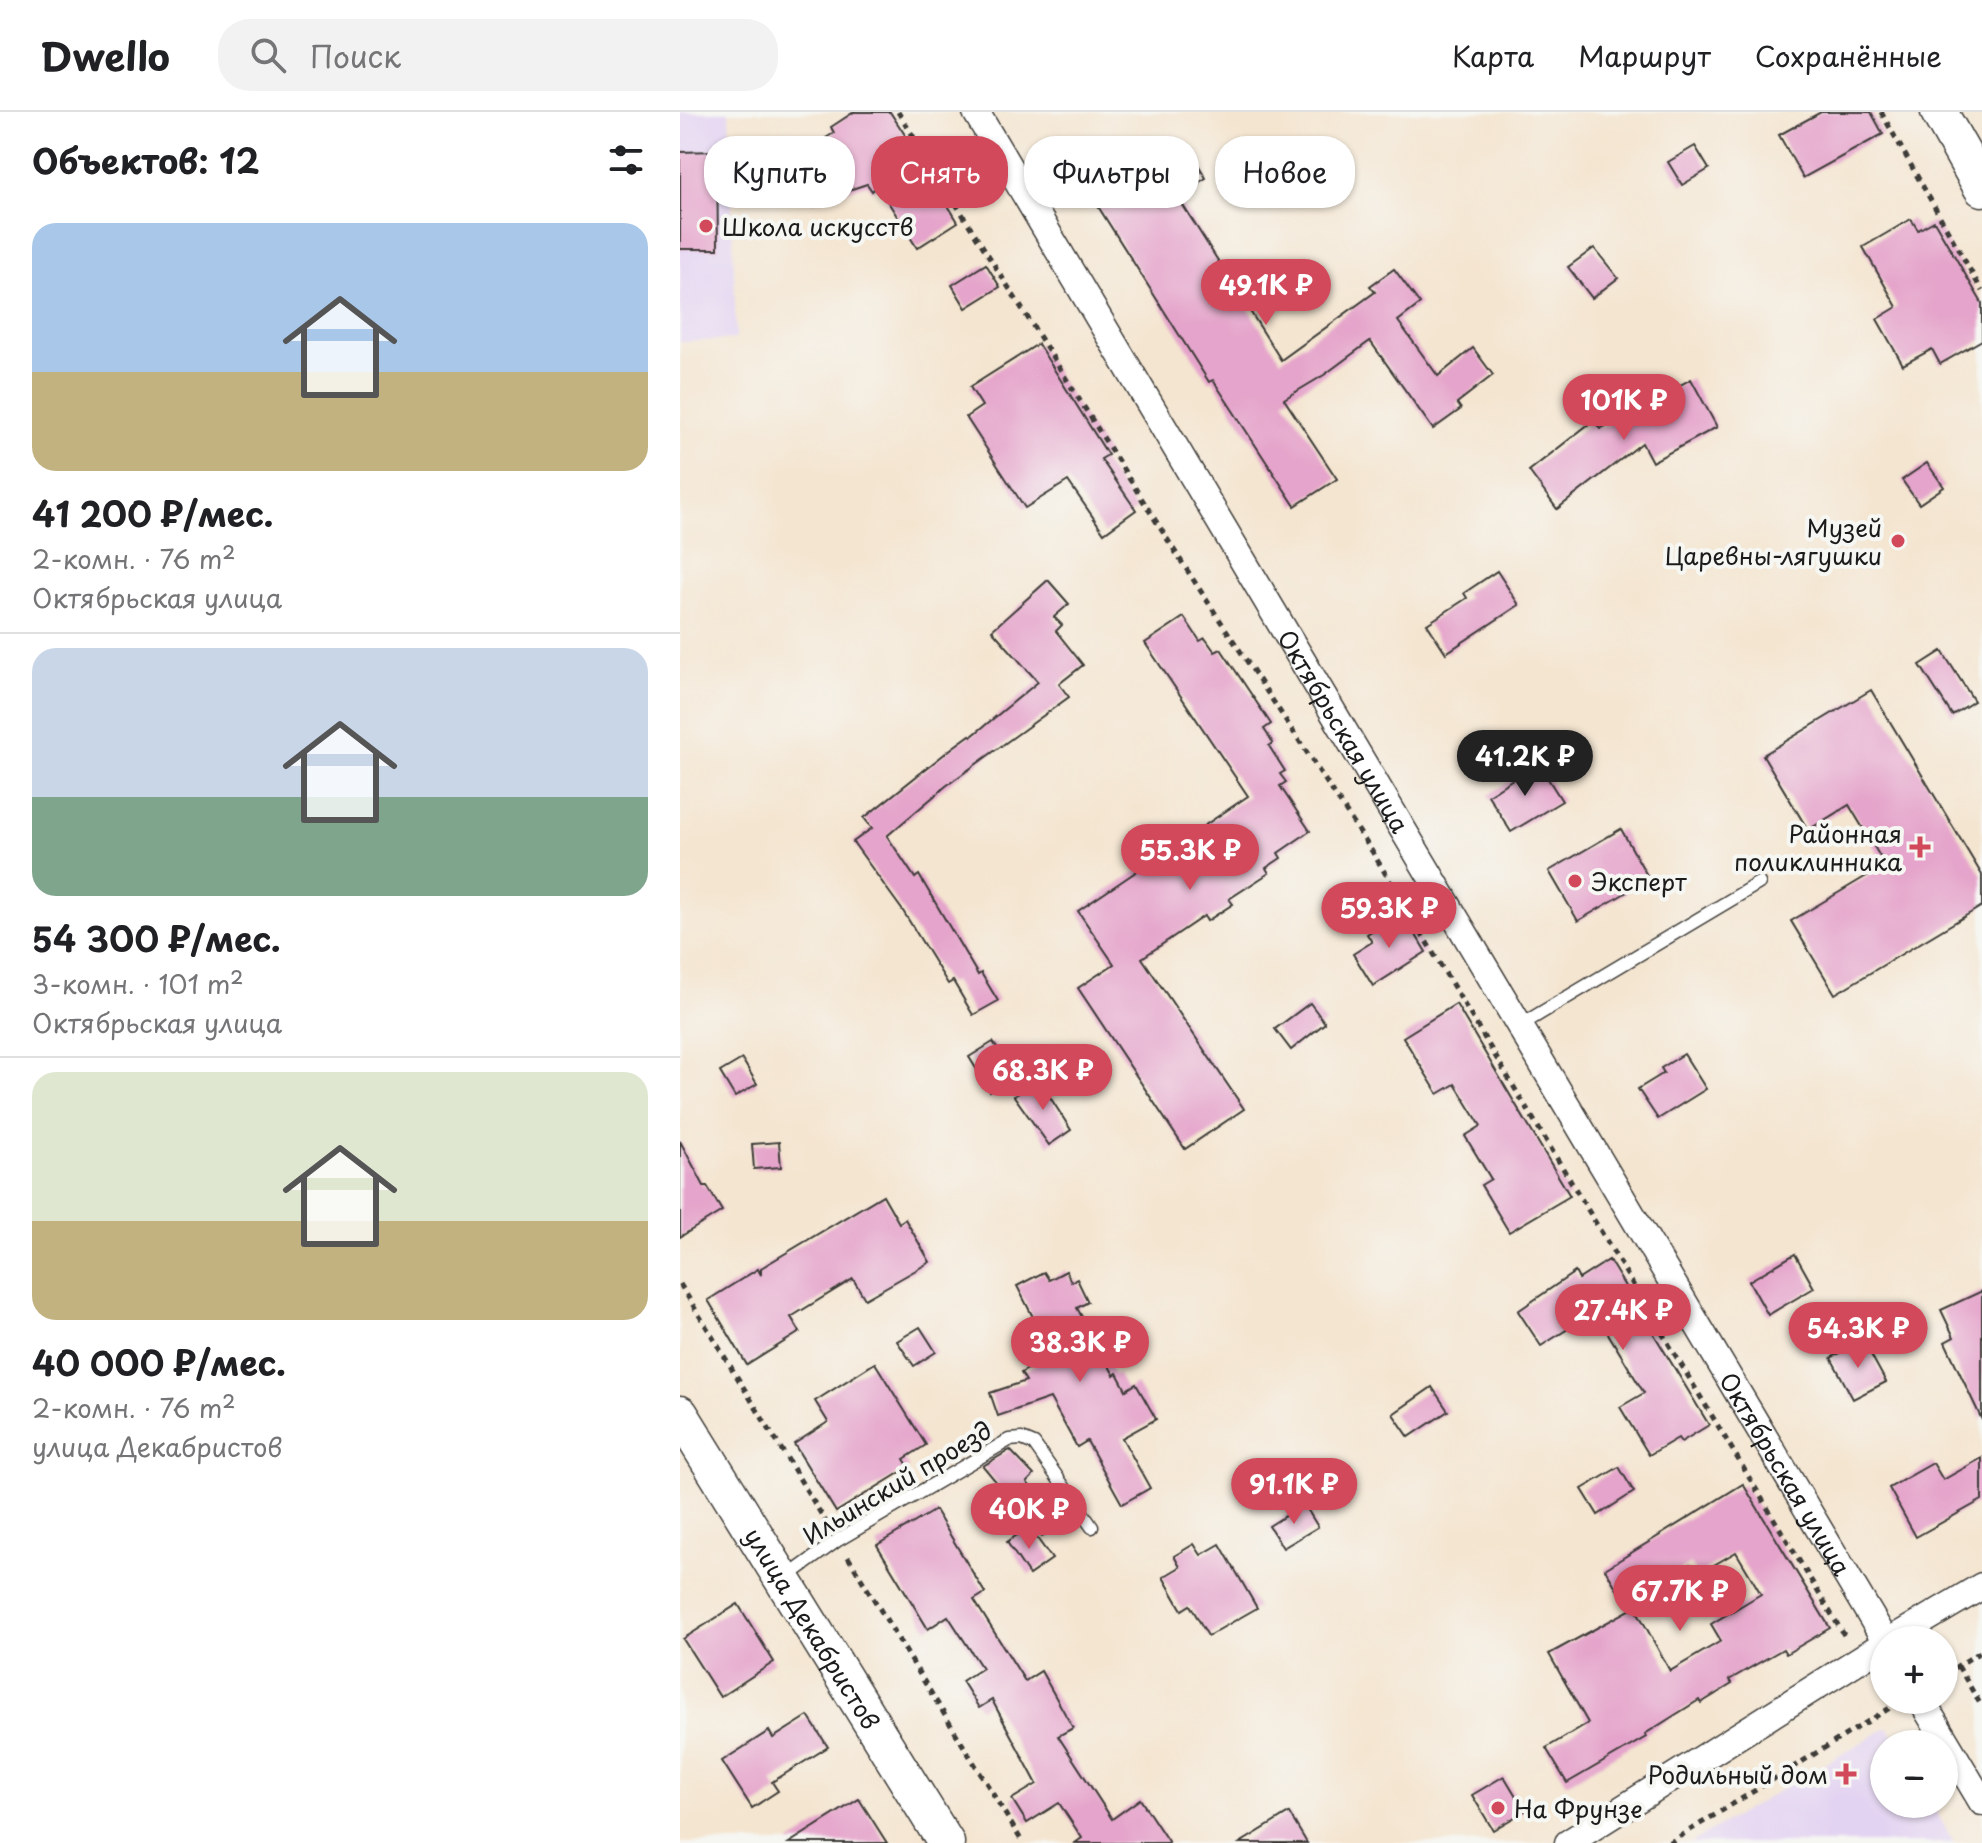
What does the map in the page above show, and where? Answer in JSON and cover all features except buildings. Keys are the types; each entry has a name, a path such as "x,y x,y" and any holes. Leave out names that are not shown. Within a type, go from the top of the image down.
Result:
{"street":[{"name":"Октябрьская улица","path":"976,112 1878,1626"},
{"path":"1939,112 1982,188"},
{"name":"улица Декабристов","path":"680,1414 946,1843"},
{"path":"1913,1626 1982,1586"},
{"path":"1568,1843 1870,1653"},
{"path":"1929,1714 1982,1802"}],"lane":[{"path":"1519,1026 1759,883"},
{"name":"Ильинский проезд","path":"783,1580 838,1540 1009,1440 1022,1439 1034,1444 1092,1527"}],"path":[{"path":"898,112 1183,564 1373,853 1859,1660"},
{"path":"1881,112 1982,291"},
{"path":"680,1284 1023,1843"},
{"path":"1982,1651 1958,1666 1982,1707"},
{"path":"1669,1843 1880,1714"}],"shaded area":[{"name":"Школа искусств","path":"680,112 729,112 730,136 704,136 704,208 732,208 736,339 680,342"},
{"name":"Родильный дом","path":"1870,1738 1870,1818 1940,1818 1954,1843 1690,1843"}],"place":[{"name":"Школа искусств","path":"706,226"},
{"name":"Музей Царевны-лягушки","path":"1898,541"},
{"name":"Районная поликлинника","path":"1920,847"},
{"name":"Эксперт","path":"1575,881"},
{"name":"Родильный дом","path":"1846,1774"},
{"name":"На Фрунзе","path":"1498,1808"}]}
